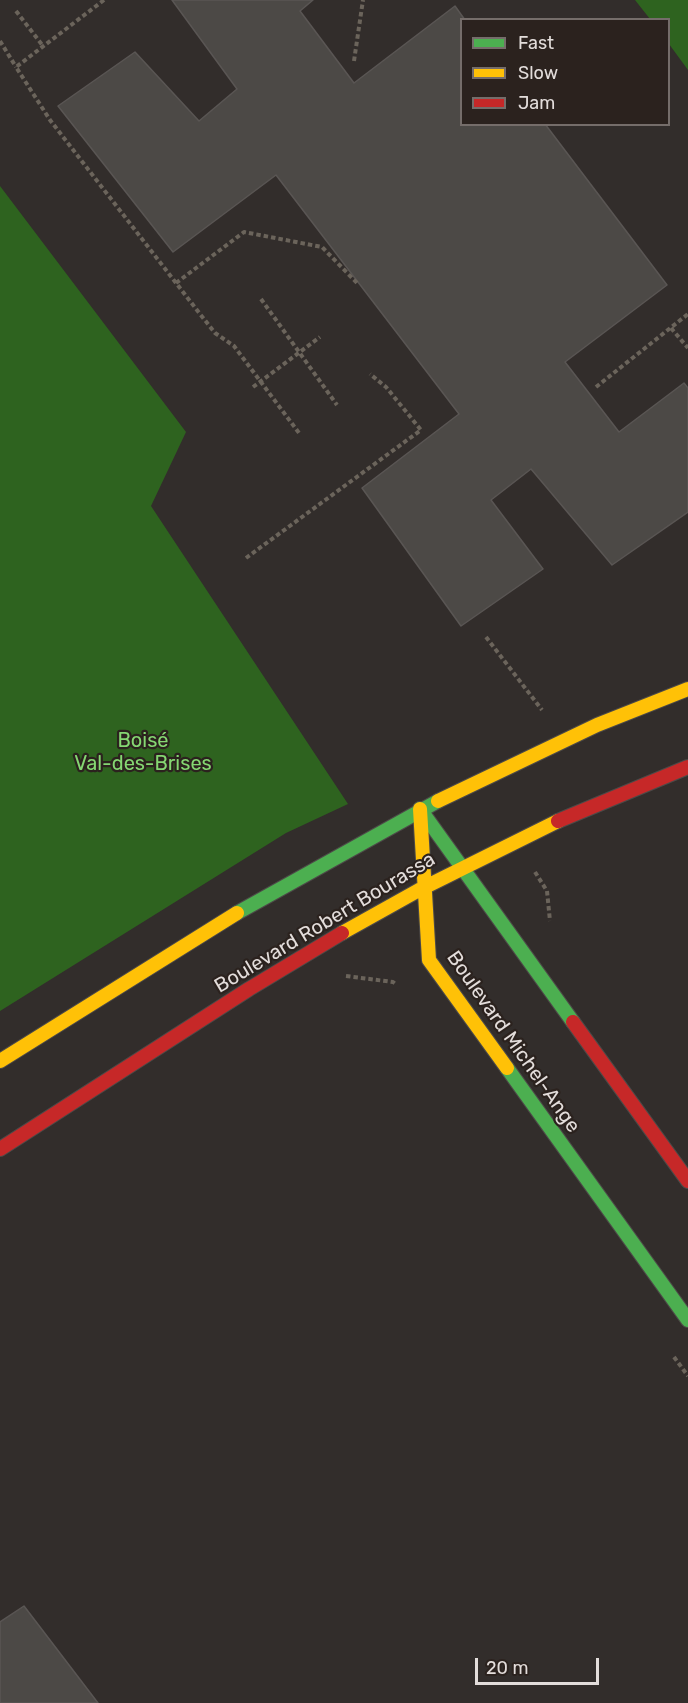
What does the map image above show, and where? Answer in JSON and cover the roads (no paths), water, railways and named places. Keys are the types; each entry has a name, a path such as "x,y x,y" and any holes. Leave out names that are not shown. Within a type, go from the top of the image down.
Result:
{"street":[{"path":"0,1061 155,961 420,809 573,735 688,689"},
{"name":"Boulevard Robert Bourassa","path":"0,1149 281,968 425,885 461,866 616,795 688,767"},
{"path":"420,809 688,1181"},
{"name":"Boulevard Michel-Ange","path":"420,809 429,960 688,1320"}],"park label":[{"name":"Boisé Val-des-Brises","path":"143,752"}]}
